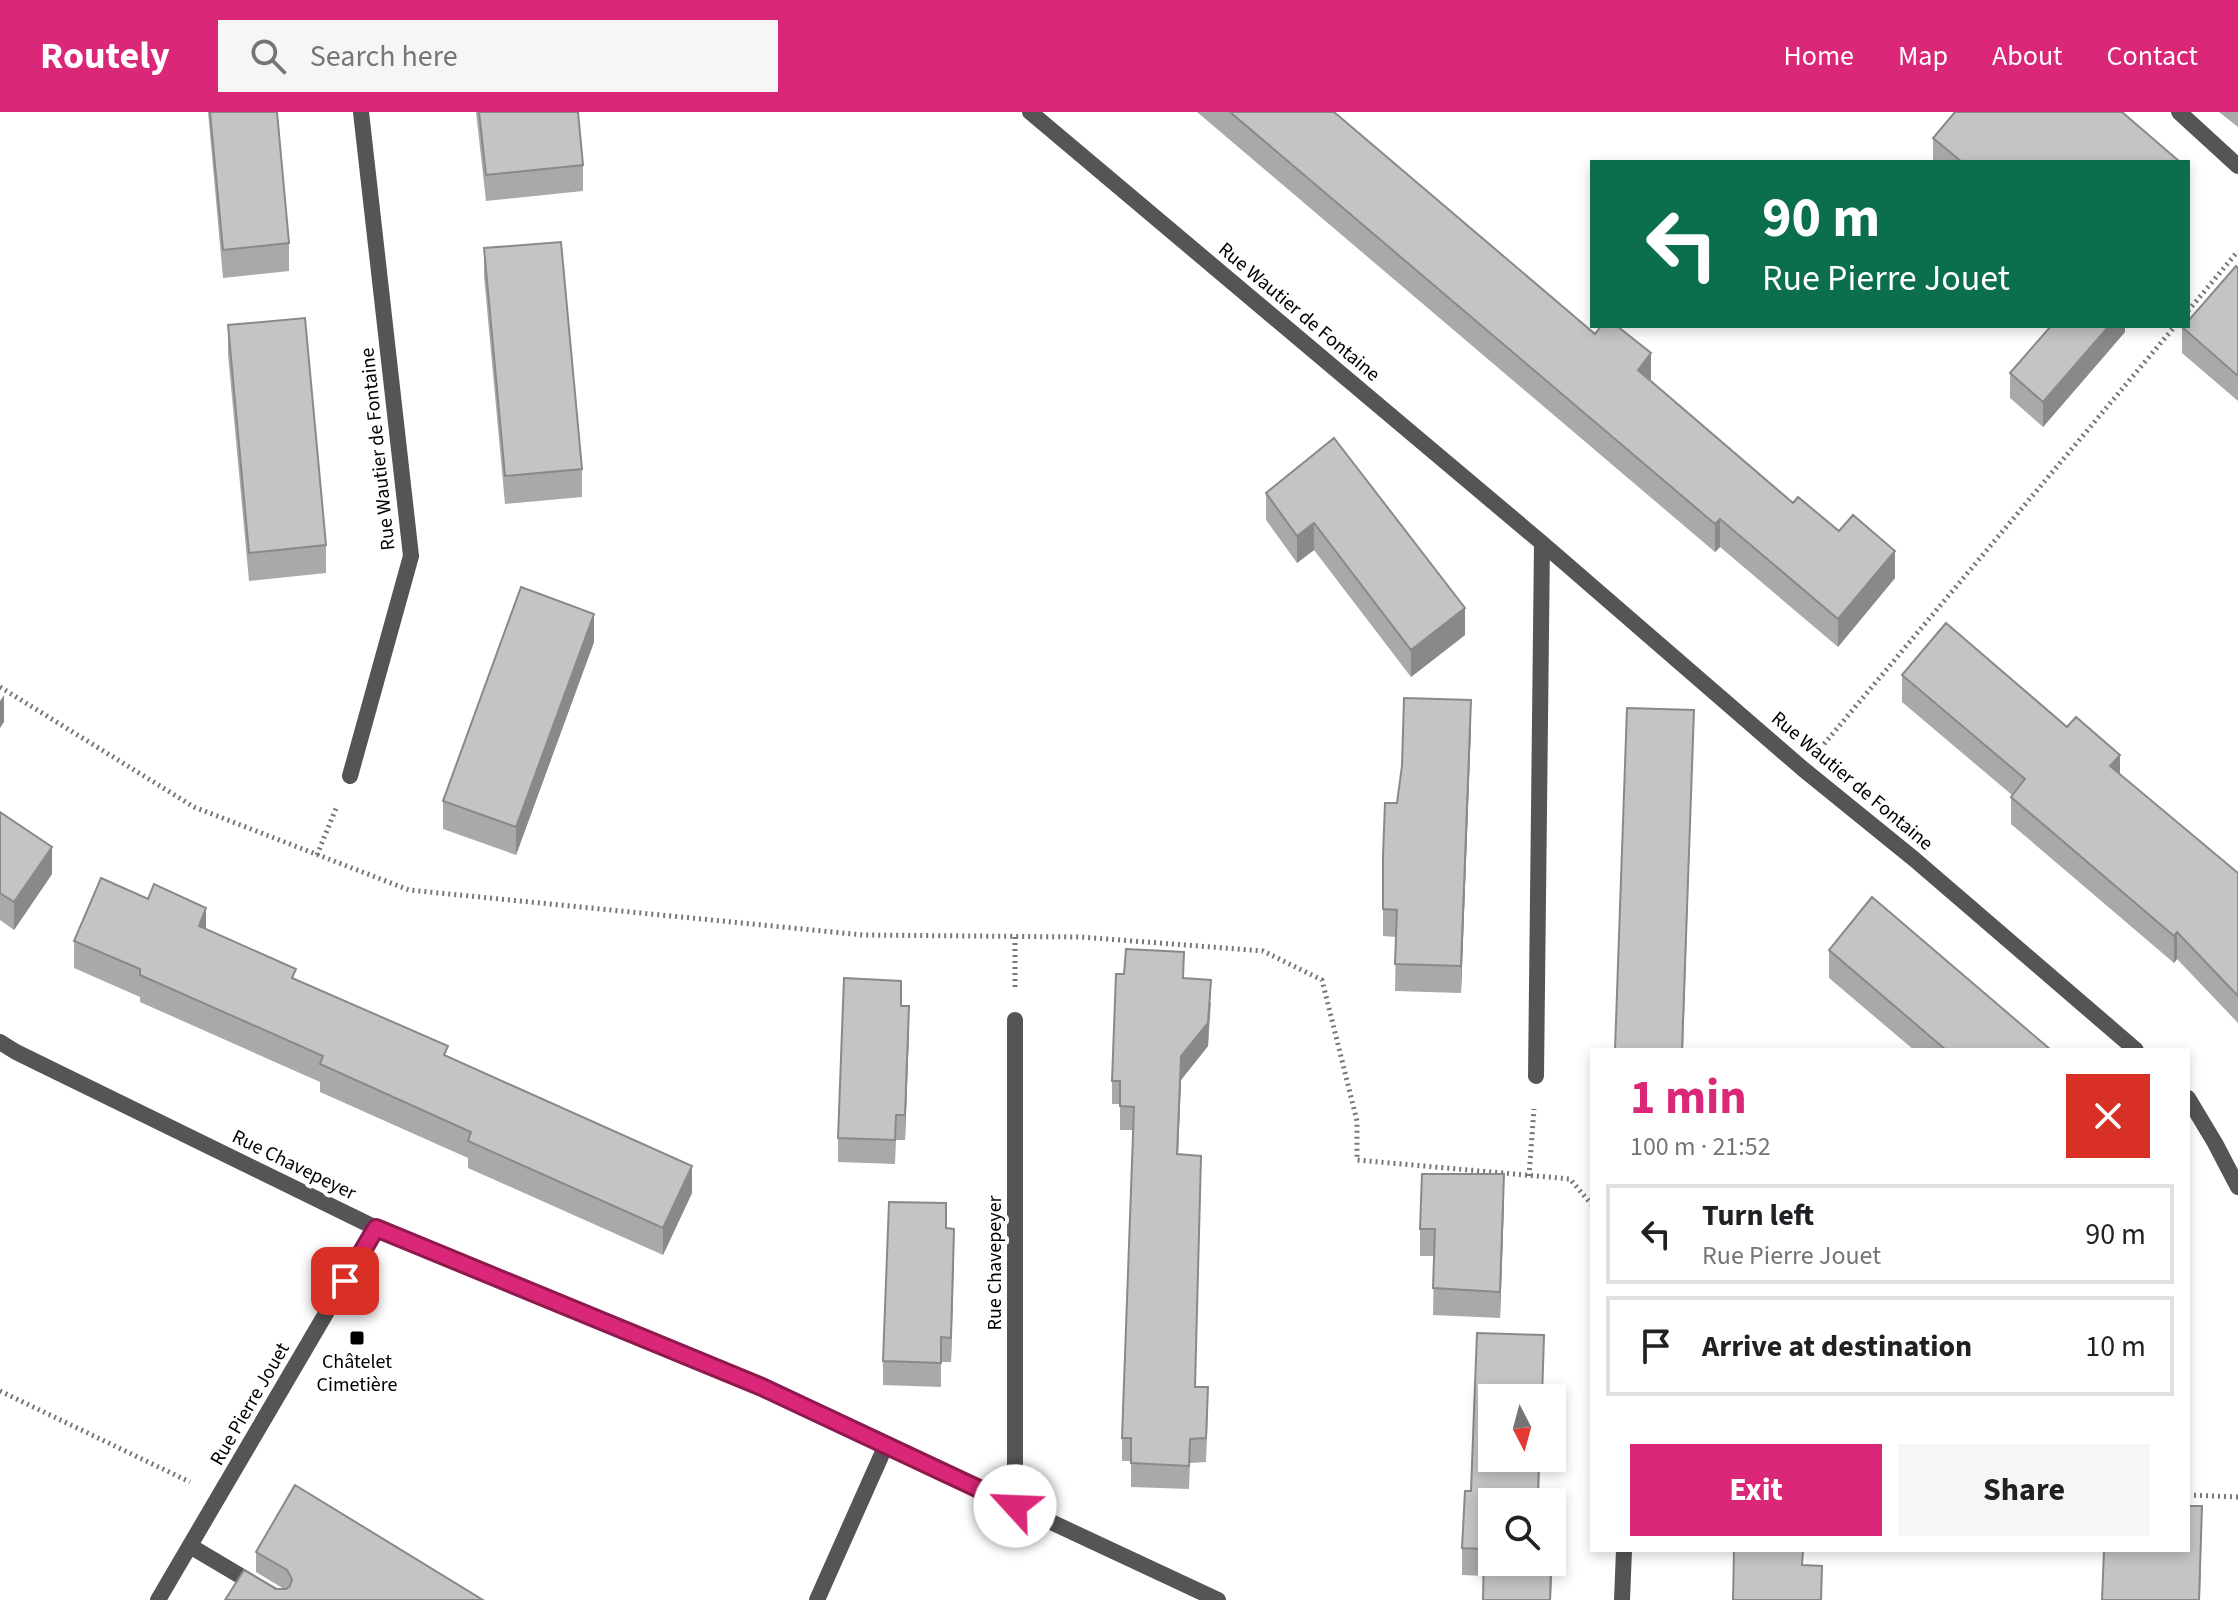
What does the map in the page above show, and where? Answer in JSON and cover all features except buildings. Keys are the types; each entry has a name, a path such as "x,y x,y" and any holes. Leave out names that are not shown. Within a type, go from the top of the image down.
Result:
{"street":[{"name":"Rue Wautier de Fontaine","path":"350,776 411,556 361,112"},
{"name":"Rue Wautier de Fontaine","path":"1030,112 1542,543 1803,769 1914,859 2134,1048"},
{"path":"2179,112 2238,166"},
{"path":"1536,1076 1542,543"},
{"name":"Rue Chavepeyer","path":"1015,1020 1015,1506"},
{"name":"Rue Chavepeyer","path":"0,1042 376,1228 762,1387 1218,1600"},
{"path":"2190,1102 2238,1187"},
{"name":"Rue Pierre Jouet","path":"158,1600 376,1228"},
{"path":"817,1600 886,1445"},
{"path":"190,1546 281,1600"},
{"path":"1622,1600 1624,1552"}],"path":[{"path":"2190,309 2238,251"},
{"path":"1803,769 2173,328"},
{"path":"0,687 194,807 409,890 863,935 1081,937 1263,951 1322,980 1357,1121 1357,1160 1570,1179 1590,1203"},
{"path":"317,855 350,776"},
{"path":"1015,936 1015,1020"},
{"path":"1529,1176 1536,1076"},
{"path":"0,1391 220,1496"},
{"path":"2190,1495 2238,1497"}],"place":[{"name":"Châtelet Cimetière","path":"357,1338"}],"route":[{"path":"345,1281 376,1228 762,1387 1015,1506"}]}
